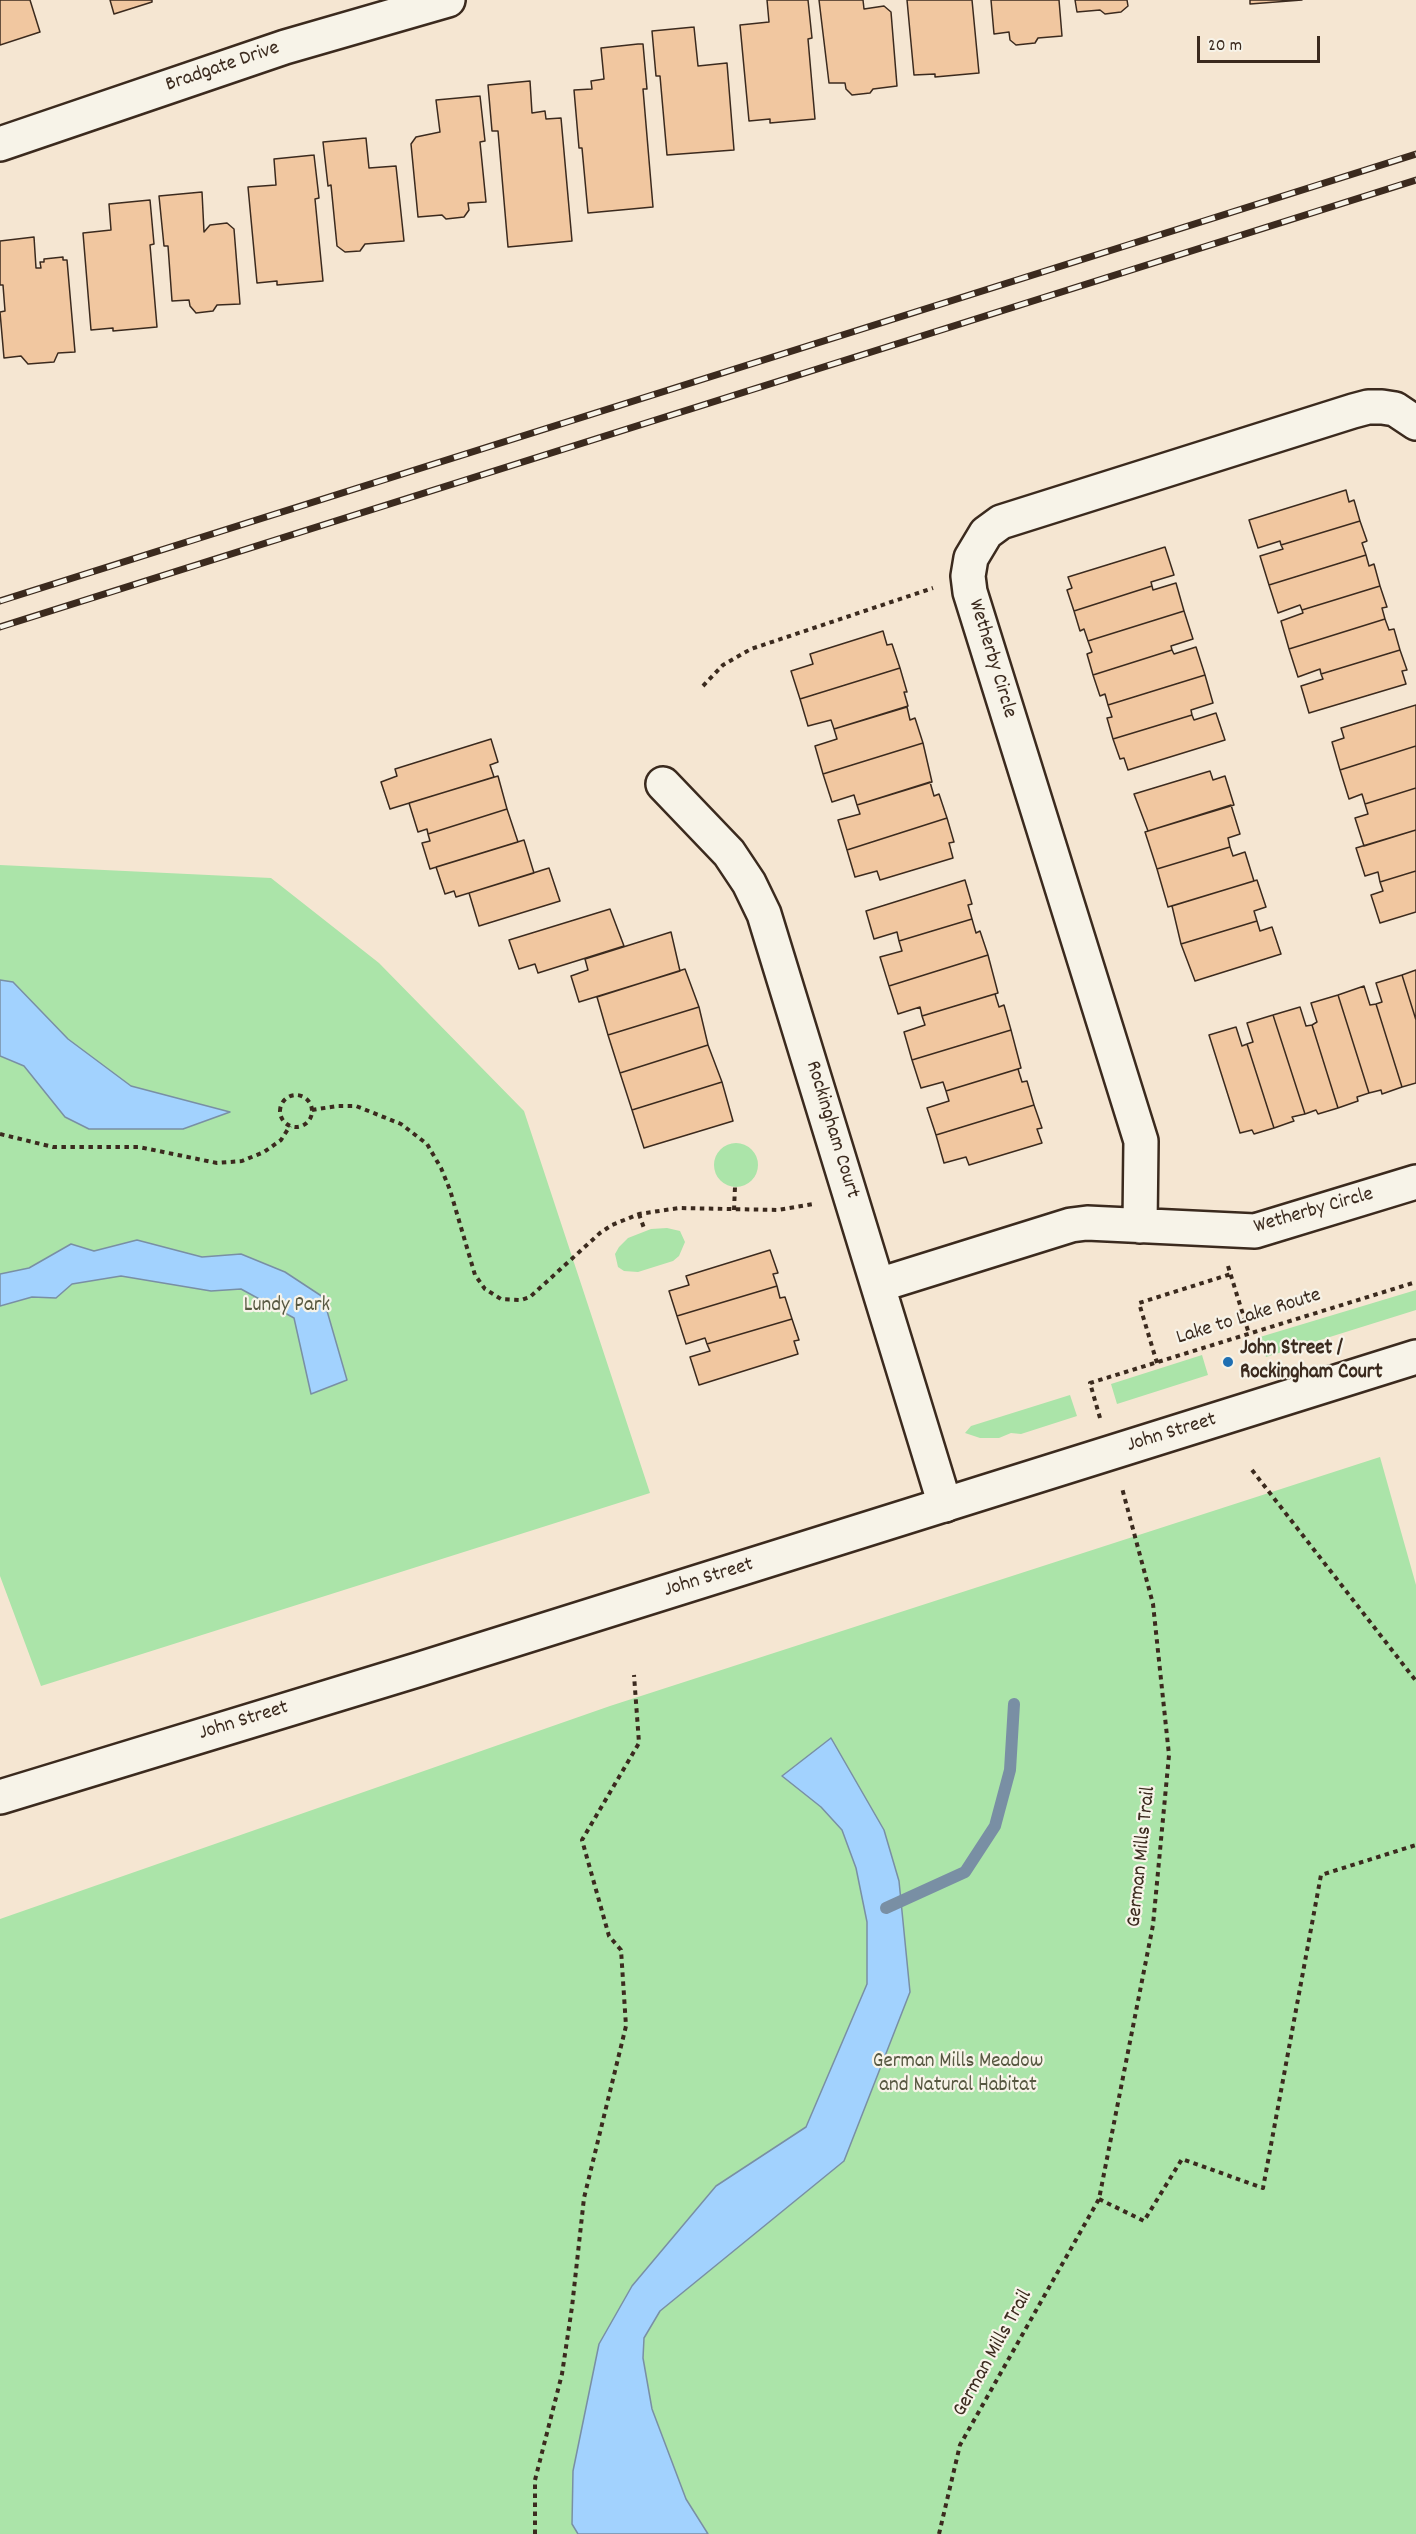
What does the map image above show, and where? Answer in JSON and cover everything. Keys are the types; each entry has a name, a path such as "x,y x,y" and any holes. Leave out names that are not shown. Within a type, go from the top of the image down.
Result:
{"street":[{"name":"Bradgate Drive","path":"0,144 285,47 448,0"},
{"name":"Wetherby Circle","path":"1140,1226 1142,1152 1136,1123 970,592 968,576 971,558 986,533 1001,522 1368,406 1395,409 1416,423"},
{"name":"Rockingham Court","path":"663,784 729,853 749,883 764,914 945,1505"},
{"name":"Wetherby Circle","path":"879,1284 1071,1225 1087,1223 1217,1230 1263,1230 1416,1182"},
{"name":"John Street","path":"0,1797 1416,1357"}],"path":[{"path":"704,686 723,665 751,649 968,576"},
{"path":"298,1095 307,1100 312,1110 305,1124 300,1127 290,1126 280,1114 285,1100 298,1095"},
{"path":"312,1110 356,1106 401,1124 427,1144 450,1190 475,1275 485,1289 501,1299 530,1298 600,1233 612,1225 639,1214 679,1208 778,1210 820,1202"},
{"path":"0,1134 52,1147 139,1147 217,1163 242,1161 264,1152 281,1140 290,1126"},
{"path":"734,1210 735,1187"},
{"path":"639,1214 645,1231"},
{"path":"1217,1230 1249,1334"},
{"path":"1157,1363 1139,1303 1231,1274"},
{"name":"Lake to Lake Route","path":"1090,1383 1416,1282"},
{"path":"1252,1470 1416,1681"},
{"name":"German Mills Trail","path":"939,2534 960,2445 1099,2199 1153,1925 1169,1755 1153,1604 1131,1517"},
{"path":"536,2534 535,2480 562,2374 584,2198 626,2026 621,1950 609,1936 582,1840 639,1743 634,1675"},
{"path":"1099,2199 1144,2221 1182,2159 1263,2188 1321,1875 1416,1845"}],"green space":[{"name":"Lundy Park","path":"0,865 271,878 379,963 524,1111 650,1493 41,1686 0,1576"},
{"path":"736,1143 752,1149 758,1165 752,1181 736,1187 720,1181 714,1165 720,1149"},
{"path":"667,1228 680,1231 685,1242 679,1256 673,1261 638,1272 624,1271 618,1267 615,1254 619,1247 628,1238 651,1229"},
{"path":"1416,1290 1416,1310 1266,1357 1260,1337"},
{"path":"1202,1355 1208,1375 1117,1404 1111,1384"},
{"path":"1070,1395 1077,1416 1021,1434 1011,1433 999,1438 980,1438 965,1433 971,1426"},
{"name":"German Mills Meadow and Natural Habitat","path":"1380,1457 1416,1585 1416,2534 0,2534 0,1919 610,1706"}],"water":[{"path":"0,980 13,982 68,1039 131,1086 230,1112 183,1129 89,1129 65,1117 24,1066 0,1056"},
{"path":"137,1240 202,1257 241,1254 285,1272 323,1297 347,1380 311,1394 294,1318 241,1289 211,1291 121,1276 72,1284 56,1298 32,1297 0,1306 0,1274 29,1268 71,1244 94,1251"},
{"path":"831,1738 884,1830 899,1881 910,1992 844,2161 660,2311 644,2338 643,2358 652,2409 686,2499 708,2534 578,2534 572,2524 573,2471 599,2344 632,2286 716,2186 806,2127 867,1984 867,1922 856,1868 842,1830 821,1807 782,1776"}],"building":[{"path":"0,0 30,0 40,32 0,45"},
{"path":"110,0 152,0 152,2 114,14"},
{"path":"767,0 808,0 812,38 808,39 815,119 770,123 770,119 749,121 740,25 769,22"},
{"path":"819,0 863,0 864,9 884,6 891,12 897,86 852,95 846,89 845,83 829,83"},
{"path":"907,0 972,0 979,73 935,77 935,74 914,75"},
{"path":"991,0 1059,0 1062,36 1038,38 1035,43 1016,45 1010,40 1009,32 994,34"},
{"path":"1075,0 1127,0 1128,6 1121,12 1105,14 1100,10 1077,12"},
{"path":"1250,0 1302,0 1250,4"},
{"path":"694,27 698,66 727,63 734,150 667,155 660,76 656,76 652,31"},
{"path":"643,44 647,89 643,89 653,207 588,213 574,90 592,89 591,81 604,79 601,48"},
{"path":"530,81 532,113 545,111 546,119 561,118 572,241 508,247 498,131 492,131 488,85"},
{"path":"480,96 485,141 480,142 486,202 468,203 469,210 464,217 446,219 442,215 418,217 411,144 416,137 440,132 436,100"},
{"path":"366,138 369,168 396,166 404,241 365,244 360,251 345,252 337,246 331,185 328,186 323,142"},
{"path":"314,155 319,198 315,199 323,281 277,285 277,281 257,283 248,187 276,185 274,159"},
{"path":"202,192 204,232 210,225 227,223 234,229 240,304 217,305 213,311 196,313 190,306 189,300 172,301 168,246 164,246 159,196"},
{"path":"150,200 154,244 150,245 157,327 113,331 113,328 91,330 83,233 111,230 109,204"},
{"path":"34,237 36,268 41,268 40,262 44,262 44,259 63,257 63,260 67,260 75,352 58,353 54,362 28,364 21,356 4,358 0,312 5,311 3,285 0,285 0,241"},
{"path":"1346,490 1349,502 1354,500 1360,521 1281,545 1280,541 1258,548 1249,520"},
{"path":"1360,521 1367,541 1362,543 1366,555 1269,585 1260,556 1283,549 1281,545"},
{"path":"1165,547 1174,575 1151,582 1152,586 1074,611 1067,590 1072,588 1068,577"},
{"path":"1366,555 1369,566 1374,564 1380,586 1302,610 1300,605 1278,613 1269,585"},
{"path":"1176,583 1184,611 1088,641 1084,629 1080,631 1074,611 1152,586 1153,590"},
{"path":"1380,586 1387,607 1382,608 1385,619 1289,649 1281,621 1303,613 1302,610"},
{"path":"1184,611 1193,639 1171,646 1172,650 1093,675 1087,654 1092,652 1088,641"},
{"path":"1385,619 1389,630 1394,629 1400,650 1321,674 1320,669 1298,677 1289,649"},
{"path":"883,631 887,645 892,644 900,668 800,699 791,671 813,664 810,654"},
{"path":"1196,647 1205,675 1108,705 1105,694 1100,696 1093,675 1172,650 1174,654"},
{"path":"1400,650 1407,670 1402,671 1406,684 1309,713 1301,686 1323,679 1321,674"},
{"path":"900,668 907,692 904,692 908,706 834,729 831,720 808,726 800,699"},
{"path":"1205,675 1213,703 1191,710 1192,715 1113,739 1107,718 1112,717 1108,705"},
{"path":"1416,705 1416,746 1340,770 1332,742 1344,738 1341,728"},
{"path":"907,707 910,720 915,718 923,743 823,774 815,746 837,739 834,729"},
{"path":"1216,713 1225,740 1128,770 1124,758 1120,759 1113,739 1192,715 1194,720"},
{"path":"491,739 498,762 490,765 494,777 390,809 381,782 397,776 395,769"},
{"path":"923,743 932,782 857,805 854,795 832,802 823,774"},
{"path":"1416,746 1416,788 1365,804 1362,794 1349,799 1340,770"},
{"path":"1210,771 1213,780 1225,776 1234,805 1148,831 1134,794"},
{"path":"498,776 507,809 428,834 427,829 418,832 409,803"},
{"path":"930,782 934,796 939,794 947,818 847,850 838,820 860,814 857,805"},
{"path":"1416,788 1416,830 1364,846 1355,818 1368,814 1365,804"},
{"path":"1231,805 1240,834 1228,838 1230,847 1157,869 1145,832"},
{"path":"507,809 518,842 430,869 422,843 430,841 428,834"},
{"path":"947,818 954,842 949,843 953,858 880,880 877,871 855,877 847,850"},
{"path":"1416,830 1416,871 1380,882 1378,872 1365,876 1356,848"},
{"path":"524,840 534,873 456,897 454,891 445,894 436,867"},
{"path":"1230,847 1233,856 1245,852 1254,881 1168,907 1157,869"},
{"path":"549,868 560,901 479,926 469,893"},
{"path":"1416,871 1416,912 1380,923 1371,895 1383,891 1380,882"},
{"path":"965,880 972,904 968,905 972,919 899,941 897,932 874,939 866,911"},
{"path":"1257,880 1266,907 1254,911 1257,921 1181,944 1172,906"},
{"path":"610,909 624,946 538,973 535,964 519,969 509,940"},
{"path":"972,919 976,933 980,931 988,955 889,986 880,957 902,951 899,941"},
{"path":"1257,921 1260,931 1272,927 1281,954 1195,981 1181,944"},
{"path":"671,932 680,971 579,1002 571,976 588,970 585,959"},
{"path":"988,955 998,993 922,1016 920,1007 898,1014 889,986"},
{"path":"685,969 699,1007 608,1035 597,997"},
{"path":"1416,970 1416,1020 1402,975"},
{"path":"1402,975 1416,1020 1416,1083 1402,1087 1376,1004 1382,1002 1376,983"},
{"path":"1364,986 1370,1005 1376,1004 1402,1087 1382,1094 1381,1090 1369,1093 1338,995"},
{"path":"995,994 999,1007 1004,1005 1011,1030 912,1060 904,1032 925,1025 922,1016"},
{"path":"1338,995 1369,1093 1357,1097 1358,1101 1338,1108 1312,1025 1317,1022 1311,1003"},
{"path":"699,1007 708,1045 620,1073 608,1035"},
{"path":"1300,1007 1306,1026 1312,1025 1338,1108 1318,1114 1316,1110 1305,1114 1273,1015"},
{"path":"1273,1015 1305,1114 1292,1117 1294,1121 1274,1128 1247,1044 1253,1042 1247,1023"},
{"path":"1236,1027 1242,1046 1247,1044 1274,1128 1254,1134 1252,1130 1240,1133 1209,1035"},
{"path":"1011,1030 1021,1068 946,1091 943,1082 921,1088 912,1060"},
{"path":"708,1045 722,1082 632,1110 620,1073"},
{"path":"1018,1069 1022,1082 1027,1081 1034,1105 936,1135 927,1108 949,1101 946,1091"},
{"path":"722,1082 733,1121 644,1148 632,1110"},
{"path":"1034,1105 1042,1128 1037,1129 1042,1143 969,1165 966,1157 944,1163 936,1135"},
{"path":"770,1250 778,1273 773,1274 777,1286 677,1316 669,1291 689,1285 686,1276"},
{"path":"777,1286 780,1298 785,1297 792,1319 707,1344 705,1338 686,1344 677,1316"},
{"path":"792,1319 799,1340 794,1341 798,1354 699,1385 690,1357 710,1351 707,1344"}],"waterway":[{"path":"886,1908 965,1872 995,1826 1010,1770 1014,1704"}],"railway":[{"path":"0,601 1416,154"},
{"path":"0,627 1416,180"}],"place":[{"name":"John Street / Rockingham Court","path":"1228,1362"}]}
